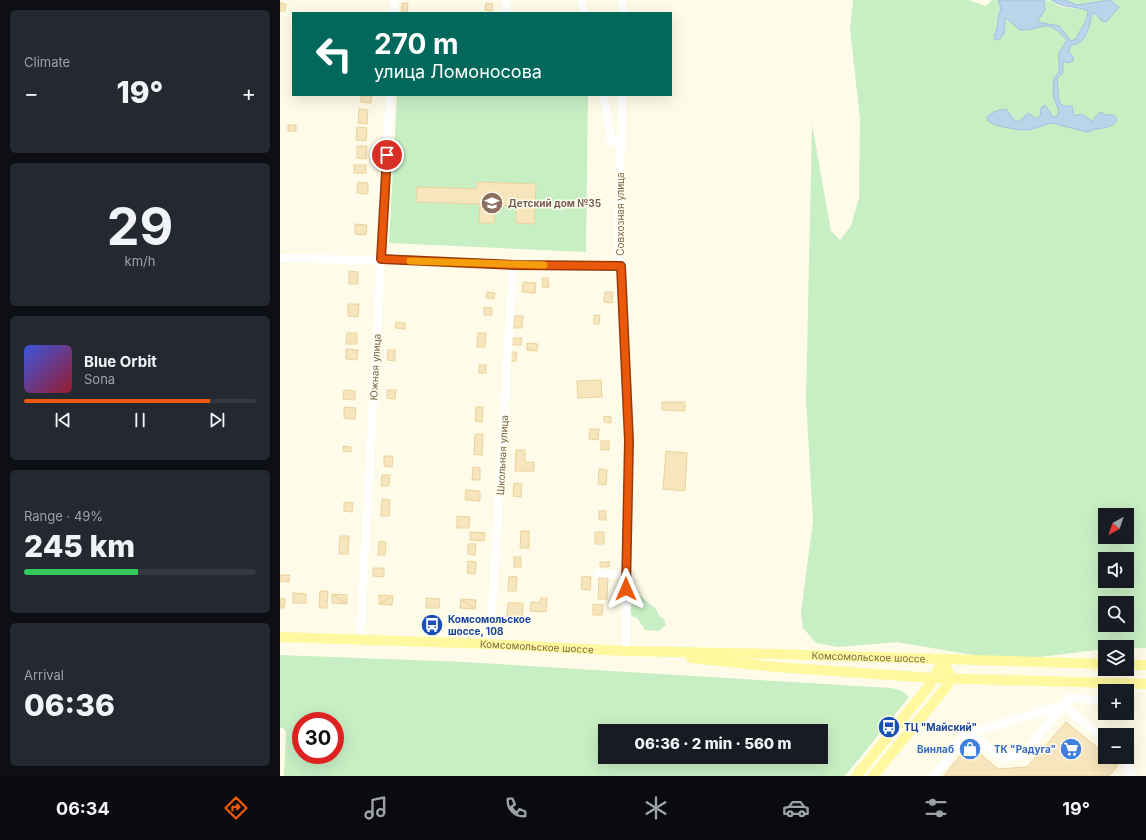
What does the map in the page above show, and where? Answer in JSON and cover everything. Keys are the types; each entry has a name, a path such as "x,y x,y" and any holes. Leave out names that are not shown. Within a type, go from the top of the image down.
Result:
{"main road":[{"name":"Комсомольское шоссе","path":"280,637 490,644 626,651 1098,664"},
{"name":"Комсомольское шоссе","path":"626,651 777,667 933,678 1146,684"},
{"path":"776,654 777,667"},
{"name":"Комсомольское шоссе","path":"933,678 943,660"},
{"path":"873,776 947,686 951,678 943,660"},
{"path":"1134,665 1146,665"},
{"path":"860,775 933,678"}],"street":[{"path":"394,12 395,0"},
{"path":"506,12 507,0"},
{"path":"581,0 584,12"},
{"path":"622,0 623,12"},
{"name":"Южная улица","path":"360,640 390,96"},
{"path":"604,96 611,141 621,145"},
{"name":"Совхозная улица","path":"622,96 618,249 621,266 629,441 626,651"},
{"path":"280,258 381,259 513,265 621,266"},
{"name":"Школьная улица","path":"490,644 513,265"},
{"path":"597,573 626,576"},
{"path":"971,733 1000,757 1022,756 1069,698 1102,700 1103,683"},
{"path":"934,776 966,734 1063,705"},
{"path":"1063,705 1098,734"},
{"path":"1126,764 1131,775 1130,776"}],"green space":[{"path":"853,0 968,0 986,6 992,0 998,0 1001,9 994,36 1004,34 1006,18 1025,30 1031,27 1038,28 1042,25 1054,27 1067,40 1059,53 1059,72 1054,79 1053,95 1059,111 1057,116 1053,117 1041,108 1040,116 1037,119 1015,122 1007,110 990,114 1029,130 1051,123 1088,132 1093,129 1107,128 1114,115 1106,115 1100,112 1092,121 1074,116 1059,102 1057,78 1063,61 1073,57 1069,52 1071,45 1088,34 1092,13 1096,14 1102,21 1110,0 1146,0 1146,648 1134,648 1134,640 1098,640 1098,650 1008,661 897,642 839,647 816,643 803,628 801,612 813,521 806,400 812,124 831,231 840,240 851,226 859,198 860,119 850,29"},
{"path":"1044,0 1051,1 1059,6 1088,11 1085,22 1076,39 1071,41 1059,26 1037,22 1045,10"},
{"path":"1065,0 1110,0 1077,5"},
{"path":"397,96 588,96 586,252 389,243"},
{"path":"639,595 656,609 660,617 664,619 666,625 659,631 645,630 637,618 633,617 630,613 632,602"},
{"path":"280,655 464,662 891,688 902,691 909,697 845,776 284,776 286,732 283,728 280,728"}],"water":[{"path":"998,0 1044,0 1045,10 1037,22 1059,26 1071,41 1076,39 1085,22 1088,11 1060,5 1051,0 1065,0 1077,5 1110,0 1119,7 1106,22 1102,21 1096,14 1092,13 1087,34 1077,44 1071,45 1069,52 1073,57 1073,61 1069,63 1063,61 1063,73 1057,78 1059,102 1063,106 1072,106 1074,116 1082,114 1092,121 1100,112 1106,115 1114,115 1117,120 1111,126 1088,132 1051,123 1029,130 1020,130 998,126 988,121 987,117 989,115 1002,110 1007,110 1015,122 1021,120 1028,113 1037,119 1040,116 1041,108 1045,105 1053,117 1057,116 1059,111 1053,95 1054,78 1059,72 1059,53 1067,40 1054,28 1049,26 1020,30 1006,18 1004,34 1000,39 995,40 994,36 1001,9"}],"building":[{"path":"280,3 286,4 285,11 280,11"},
{"path":"402,3 408,3 407,12 401,12"},
{"path":"486,3 493,4 492,11 485,10"},
{"path":"361,96 372,96 371,103 361,102"},
{"path":"359,109 368,110 367,124 358,123"},
{"path":"288,125 296,125 296,131 288,131"},
{"path":"357,127 367,128 366,141 356,140"},
{"path":"357,146 367,146 366,159 357,158"},
{"path":"354,165 366,165 366,173 354,173"},
{"path":"358,182 368,183 368,194 357,193"},
{"name":"Детский дом №35","path":"477,182 536,184 534,224 516,223 516,206 494,205 494,223 479,223 480,204 417,202 417,187 477,189"},
{"path":"355,224 367,225 366,235 355,234"},
{"path":"349,271 358,272 358,284 349,284"},
{"path":"542,278 548,278 549,287 543,288"},
{"path":"523,282 536,283 535,293 522,292"},
{"path":"487,292 495,293 494,299 486,298"},
{"path":"605,292 613,292 612,303 604,302"},
{"path":"348,304 359,304 358,317 348,316"},
{"path":"484,307 492,308 492,315 484,315"},
{"path":"594,315 600,315 599,324 594,324"},
{"path":"514,316 523,316 522,328 513,328"},
{"path":"396,322 405,323 405,329 395,328"},
{"path":"347,333 357,333 357,344 346,344"},
{"path":"478,333 486,333 485,347 477,347"},
{"path":"510,338 522,338 521,345 510,345"},
{"path":"527,343 538,344 537,351 527,350"},
{"path":"346,349 358,350 357,360 346,359"},
{"path":"388,350 395,350 395,361 387,360"},
{"path":"511,352 517,352 516,361 510,361"},
{"path":"479,365 486,365 486,373 479,373"},
{"path":"601,380 602,397 578,398 577,381"},
{"path":"344,390 355,391 355,400 343,399"},
{"path":"387,390 396,390 395,399 387,398"},
{"path":"662,402 685,402 685,411 662,410"},
{"path":"344,407 356,408 355,419 344,418"},
{"path":"476,407 483,407 482,422 475,421"},
{"path":"604,416 611,417 611,423 604,422"},
{"path":"590,429 599,429 598,440 589,439"},
{"path":"475,434 483,434 482,455 474,454"},
{"path":"601,441 609,441 609,450 601,450"},
{"path":"343,446 351,447 351,452 343,451"},
{"path":"516,450 525,450 525,462 534,462 534,471 515,471"},
{"path":"666,451 687,453 685,491 663,489"},
{"path":"384,456 393,456 392,467 384,466"},
{"path":"473,467 480,468 480,480 472,480"},
{"path":"599,469 607,470 606,485 598,484"},
{"path":"382,475 390,475 389,486 381,486"},
{"path":"514,483 522,484 521,497 513,496"},
{"path":"466,490 480,491 480,501 465,500"},
{"path":"382,499 390,500 389,516 381,516"},
{"path":"344,502 353,503 352,512 344,511"},
{"path":"599,511 606,511 606,520 599,520"},
{"path":"457,516 470,517 469,528 457,528"},
{"path":"521,531 529,531 529,548 520,548"},
{"path":"470,532 485,533 484,541 470,540"},
{"path":"595,532 604,532 604,544 595,544"},
{"path":"340,536 349,536 348,554 339,554"},
{"path":"379,541 386,542 385,555 378,555"},
{"path":"468,544 476,544 475,555 468,554"},
{"path":"514,557 521,557 521,567 514,567"},
{"path":"468,561 476,562 475,574 467,573"},
{"path":"600,562 610,562 609,567 600,567"},
{"path":"373,568 384,568 384,577 373,576"},
{"path":"280,575 290,575 289,582 280,581"},
{"path":"509,576 517,577 516,591 508,591"},
{"path":"582,576 591,577 590,590 581,589"},
{"path":"599,577 608,577 607,599 598,599"},
{"path":"320,591 328,591 327,608 319,608"},
{"path":"293,593 306,594 306,603 293,603"},
{"path":"332,594 347,595 347,604"},
{"path":"332,594 347,604 332,603"},
{"path":"379,595 393,596 379,604"},
{"path":"393,596 392,605 379,604"},
{"path":"280,598 285,599 284,608 280,608"},
{"path":"426,598 440,599 439,608 426,608"},
{"path":"541,598 547,598 546,612 530,611 531,602 540,603"},
{"path":"461,599 475,609 460,608"},
{"path":"461,599 476,600 475,609"},
{"path":"508,603 523,603 522,619 507,618"},
{"path":"593,604 603,605 602,615 593,615"},
{"name":"ТК \"Радуга\"","path":"1066,722 1098,748 1098,764 1118,765 1109,776 944,776 969,744 998,769 1027,767"}],"slow traffic":[{"path":"410,261 544,265"}],"place":[{"name":"Детский дом №35","path":"492,203"},
{"name":"Комсомольское шоссе, 108","path":"432,625"},
{"name":"ТЦ \"Майский\"","path":"889,727"},
{"name":"Винлаб","path":"970,749"},
{"name":"ТК \"Радуга\"","path":"1071,749"}],"route":[{"path":"387,155 381,259 513,265 621,266 629,441 626,589"}]}
